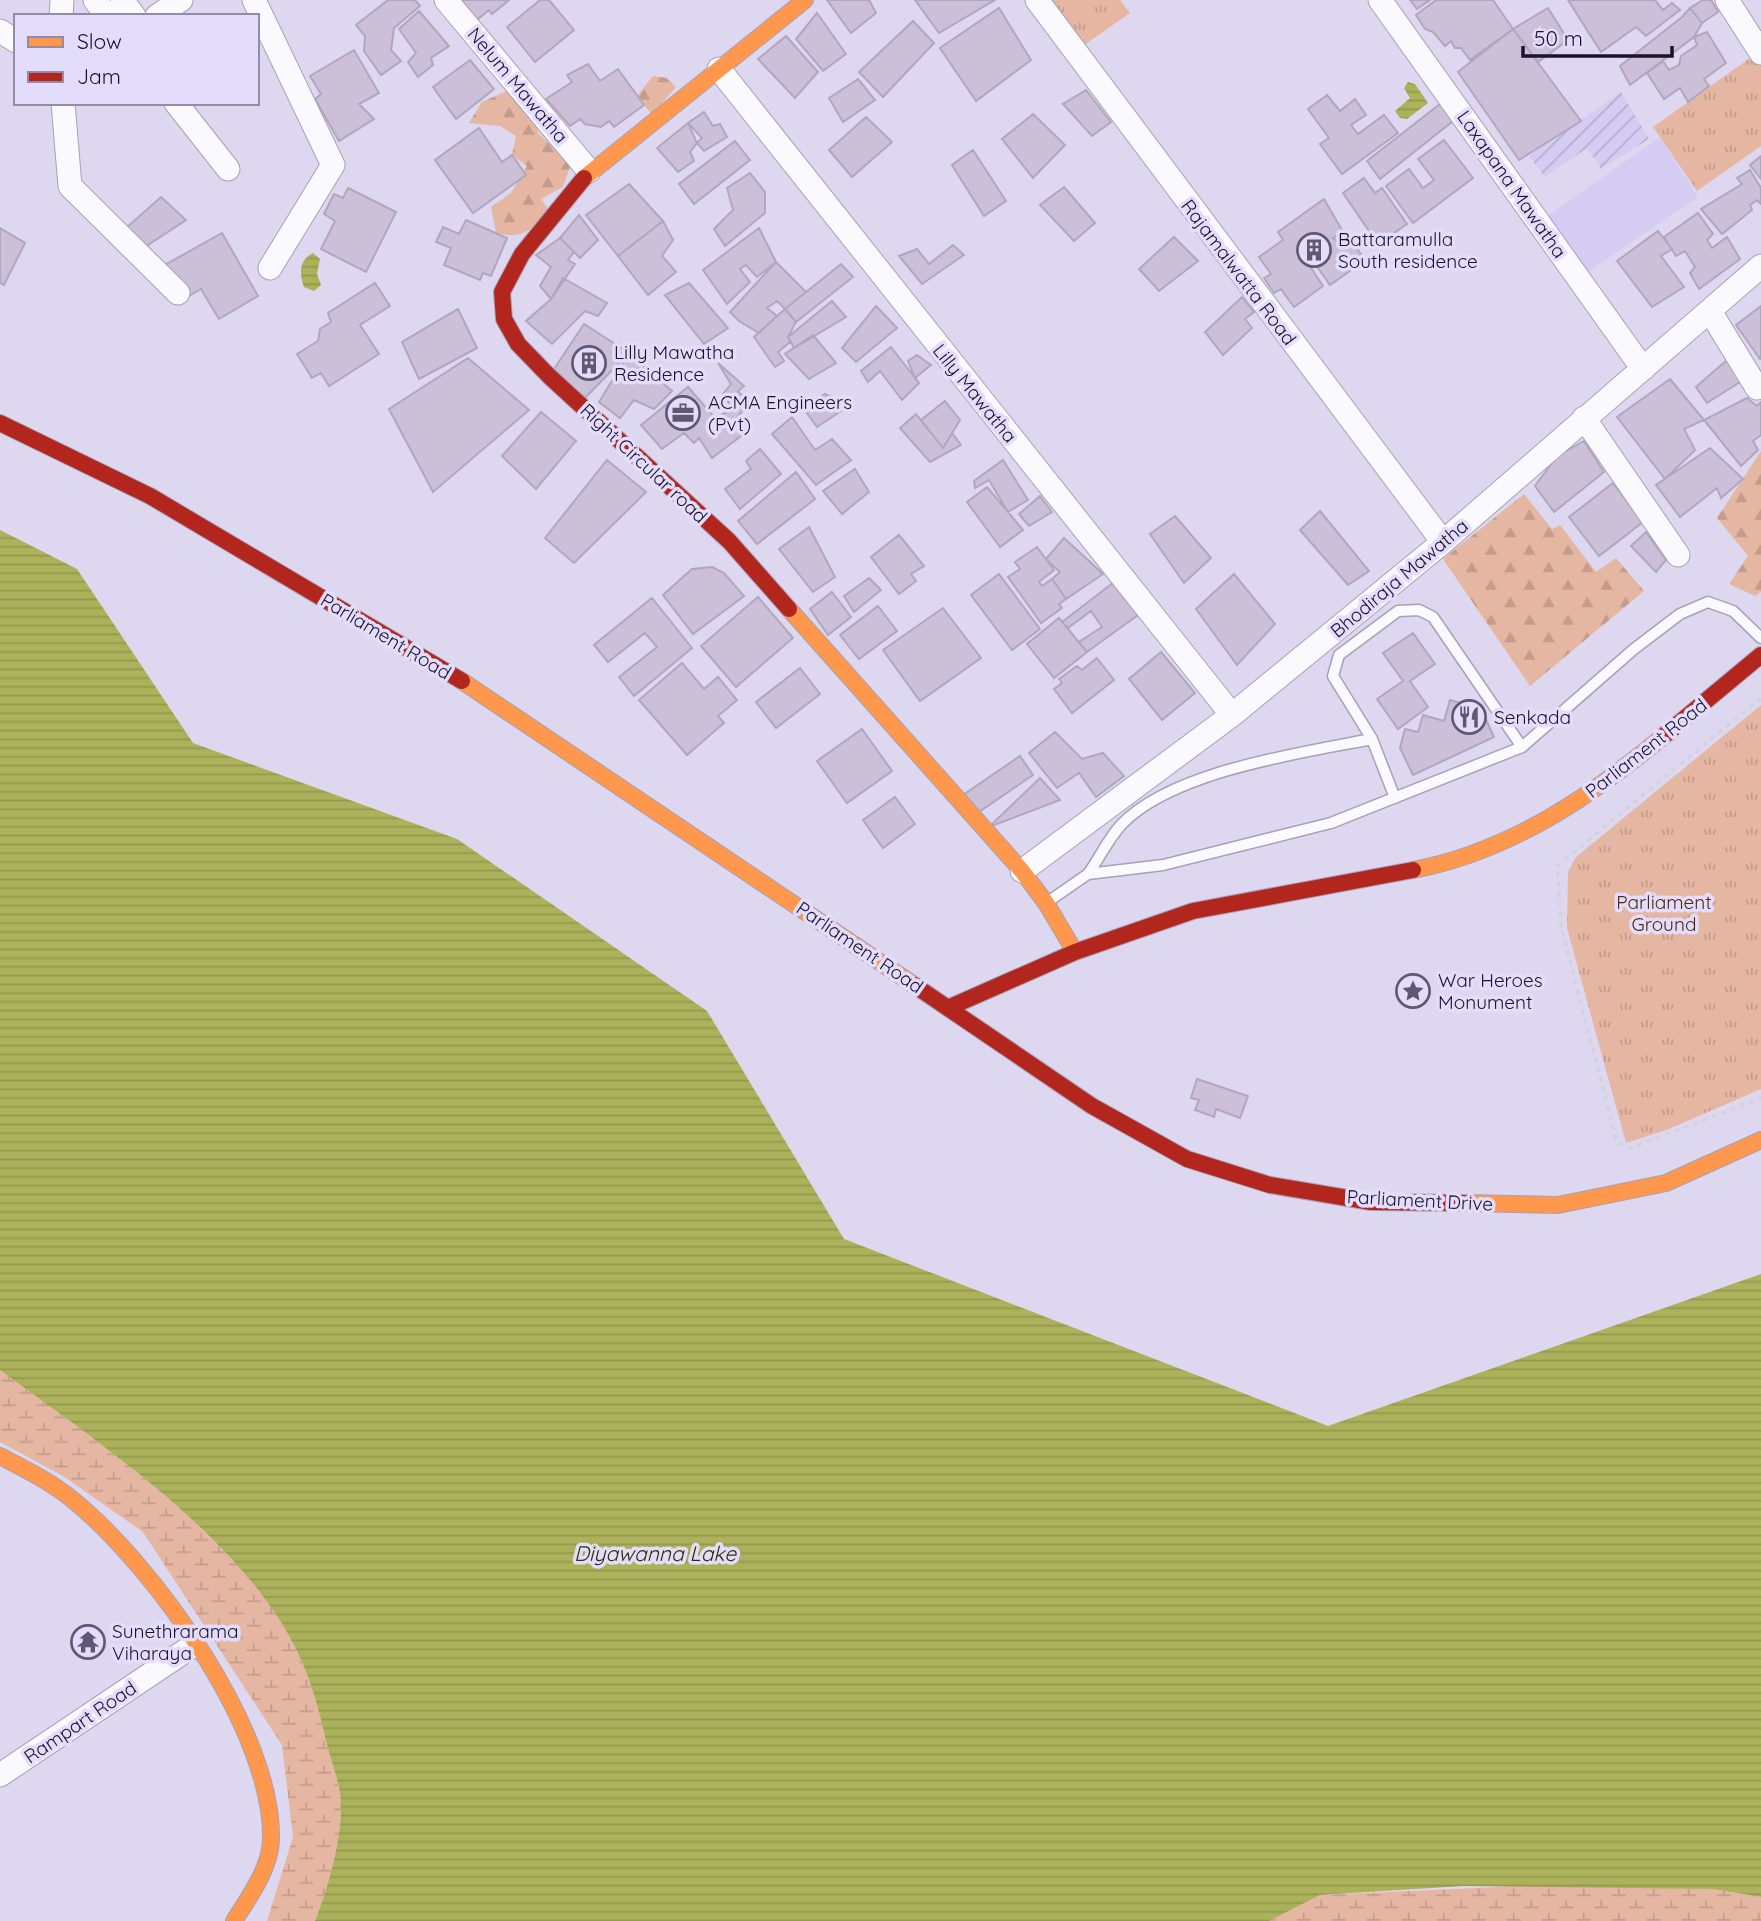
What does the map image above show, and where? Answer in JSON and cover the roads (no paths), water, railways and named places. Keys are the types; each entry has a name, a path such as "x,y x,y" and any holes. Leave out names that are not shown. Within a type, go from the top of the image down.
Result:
{"main road":[{"name":"Right Circular road","path":"805,0 589,171 522,254 502,292 504,319 518,344 729,541 1022,871 1046,903 1075,951"},
{"name":"Parliament Road","path":"0,423 150,496 493,700 950,1007 1075,951 1193,911 1451,863 1545,821 1606,784 1761,655"},
{"name":"Parliament Drive","path":"950,1007 1092,1106 1187,1158 1270,1185 1371,1202 1558,1205 1666,1182 1761,1140"},
{"path":"0,1456 56,1487 81,1507 149,1583 219,1681 252,1744 269,1804 271,1842 261,1877 234,1921"}],"street":[{"path":"160,14 181,0"},
{"path":"254,0 333,164 270,268"},
{"name":"Nelum Mawatha","path":"446,0 589,171"},
{"name":"Rajamalwatta Road","path":"1038,0 1443,542"},
{"name":"Laxapana Mawatha","path":"1380,0 1643,369"},
{"path":"1727,0 1761,52"},
{"name":"Lilly Mawatha","path":"719,69 1232,716"},
{"path":"63,105 70,186 178,293"},
{"path":"178,105 228,169"},
{"name":"Bhodiraja Mawatha","path":"1022,871 1232,716 1443,542 1584,418 1711,313 1761,266"},
{"path":"1711,313 1758,388"},
{"path":"1584,418 1678,555"},
{"name":"Rampart Road","path":"0,1775 194,1645"}],"lane":[{"path":"1088,874 1189,858 1331,823 1522,747 1634,649 1680,614 1708,602 1733,611 1761,638"},
{"path":"1395,799 1373,739 1333,676 1339,655 1398,611 1419,610 1433,617 1522,747"},
{"path":"1046,903 1088,874 1121,825 1163,794 1256,763 1373,739"}],"water":[{"path":"1408,82 1415,84 1428,103 1407,119 1400,118 1395,111 1410,98 1404,88"},
{"path":"313,253 320,259 317,274 321,285 314,291 304,287 301,277 305,259"},
{"name":"Diyawanna Lake","path":"0,530 77,569 193,743 457,839 707,1011 844,1239 1328,1426 1761,1274 1761,1897 1713,1889 1463,1886 1320,1895 1269,1921 315,1921 333,1863 341,1817 340,1795 306,1673 273,1609 205,1532 165,1496 123,1461 0,1370"}],"place":[{"name":"Battaramulla South residence","path":"1314,250"},
{"name":"Lilly Mawatha Residence","path":"589,363"},
{"name":"ACMA Engineers (Pvt)","path":"683,413"},
{"name":"Senkada","path":"1469,717"},
{"name":"War Heroes Monument","path":"1413,991"},
{"name":"Sunethrarama Viharaya","path":"88,1642"}],"park label":[{"name":"Parliament Ground","path":"1664,913"}]}
